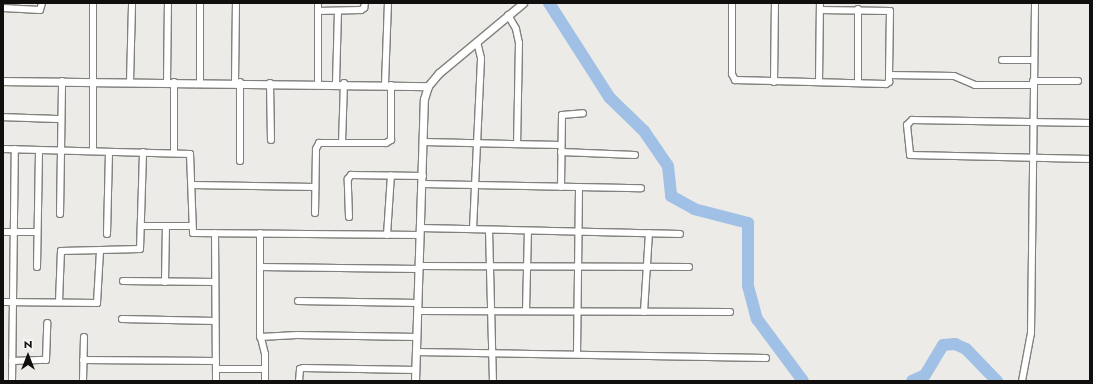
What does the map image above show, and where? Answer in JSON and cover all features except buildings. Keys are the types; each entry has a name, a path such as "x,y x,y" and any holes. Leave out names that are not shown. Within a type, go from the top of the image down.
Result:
{"street":[{"path":"3,8 40,10 42,3"},
{"path":"92,151 93,3"},
{"path":"130,82 132,3"},
{"path":"168,3 174,153"},
{"path":"200,3 200,82"},
{"path":"236,3 240,161"},
{"path":"318,3 318,83"},
{"path":"318,11 363,10 365,3"},
{"path":"315,213 317,145 322,142 386,143 391,140 388,84 388,3"},
{"path":"415,381 423,180 424,99 428,86 439,73 523,3"},
{"path":"732,3 733,78 740,81 774,82 819,82 858,82 886,84 889,82 890,11 820,6 819,82"},
{"path":"774,82 775,3"},
{"path":"1022,381 1031,333 1032,121 1035,3"},
{"path":"858,9 858,82"},
{"path":"336,83 338,11"},
{"path":"508,15 516,28 519,43 517,143"},
{"path":"473,229 481,58 477,42"},
{"path":"1002,60 1034,60"},
{"path":"889,76 954,76 975,85 1078,81"},
{"path":"3,81 344,83 428,86"},
{"path":"60,214 62,81"},
{"path":"270,83 271,140"},
{"path":"342,142 344,83"},
{"path":"561,187 562,115 583,113"},
{"path":"3,117 61,119"},
{"path":"1090,123 912,120 907,125 910,155 1090,159"},
{"path":"424,142 561,145"},
{"path":"3,149 174,153 191,156 191,226 193,233 387,235 473,229 680,234"},
{"path":"12,381 15,149"},
{"path":"37,267 39,150"},
{"path":"107,234 108,152"},
{"path":"59,302 60,252 139,250 142,226 142,152"},
{"path":"561,152 634,155"},
{"path":"349,217 349,177 353,174 391,175 423,180 476,185 641,188"},
{"path":"387,235 391,175"},
{"path":"192,185 316,187"},
{"path":"577,354 577,267 580,187"},
{"path":"142,226 191,226"},
{"path":"165,282 166,226"},
{"path":"489,230 493,381"},
{"path":"526,311 528,230"},
{"path":"3,232 37,232"},
{"path":"215,233 216,381"},
{"path":"260,233 260,337 264,349 265,381"},
{"path":"644,312 648,233"},
{"path":"3,302 98,301 100,251"},
{"path":"260,267 689,267"},
{"path":"123,281 215,282"},
{"path":"298,301 418,303"},
{"path":"418,311 730,312"},
{"path":"122,319 216,321"},
{"path":"12,361 46,360 48,323"},
{"path":"260,337 297,335 417,337"},
{"path":"83,381 84,337"},
{"path":"416,352 493,352 766,358"},
{"path":"83,360 216,362"},
{"path":"299,381 300,369 303,368 416,370"},
{"path":"216,369 265,369"}],"waterway":[{"path":"549,3 609,97 644,131 668,166 671,196 694,209 748,223 748,286 757,319 803,381"},
{"path":"912,381 925,375 943,345 955,344 966,349 997,381"}]}
